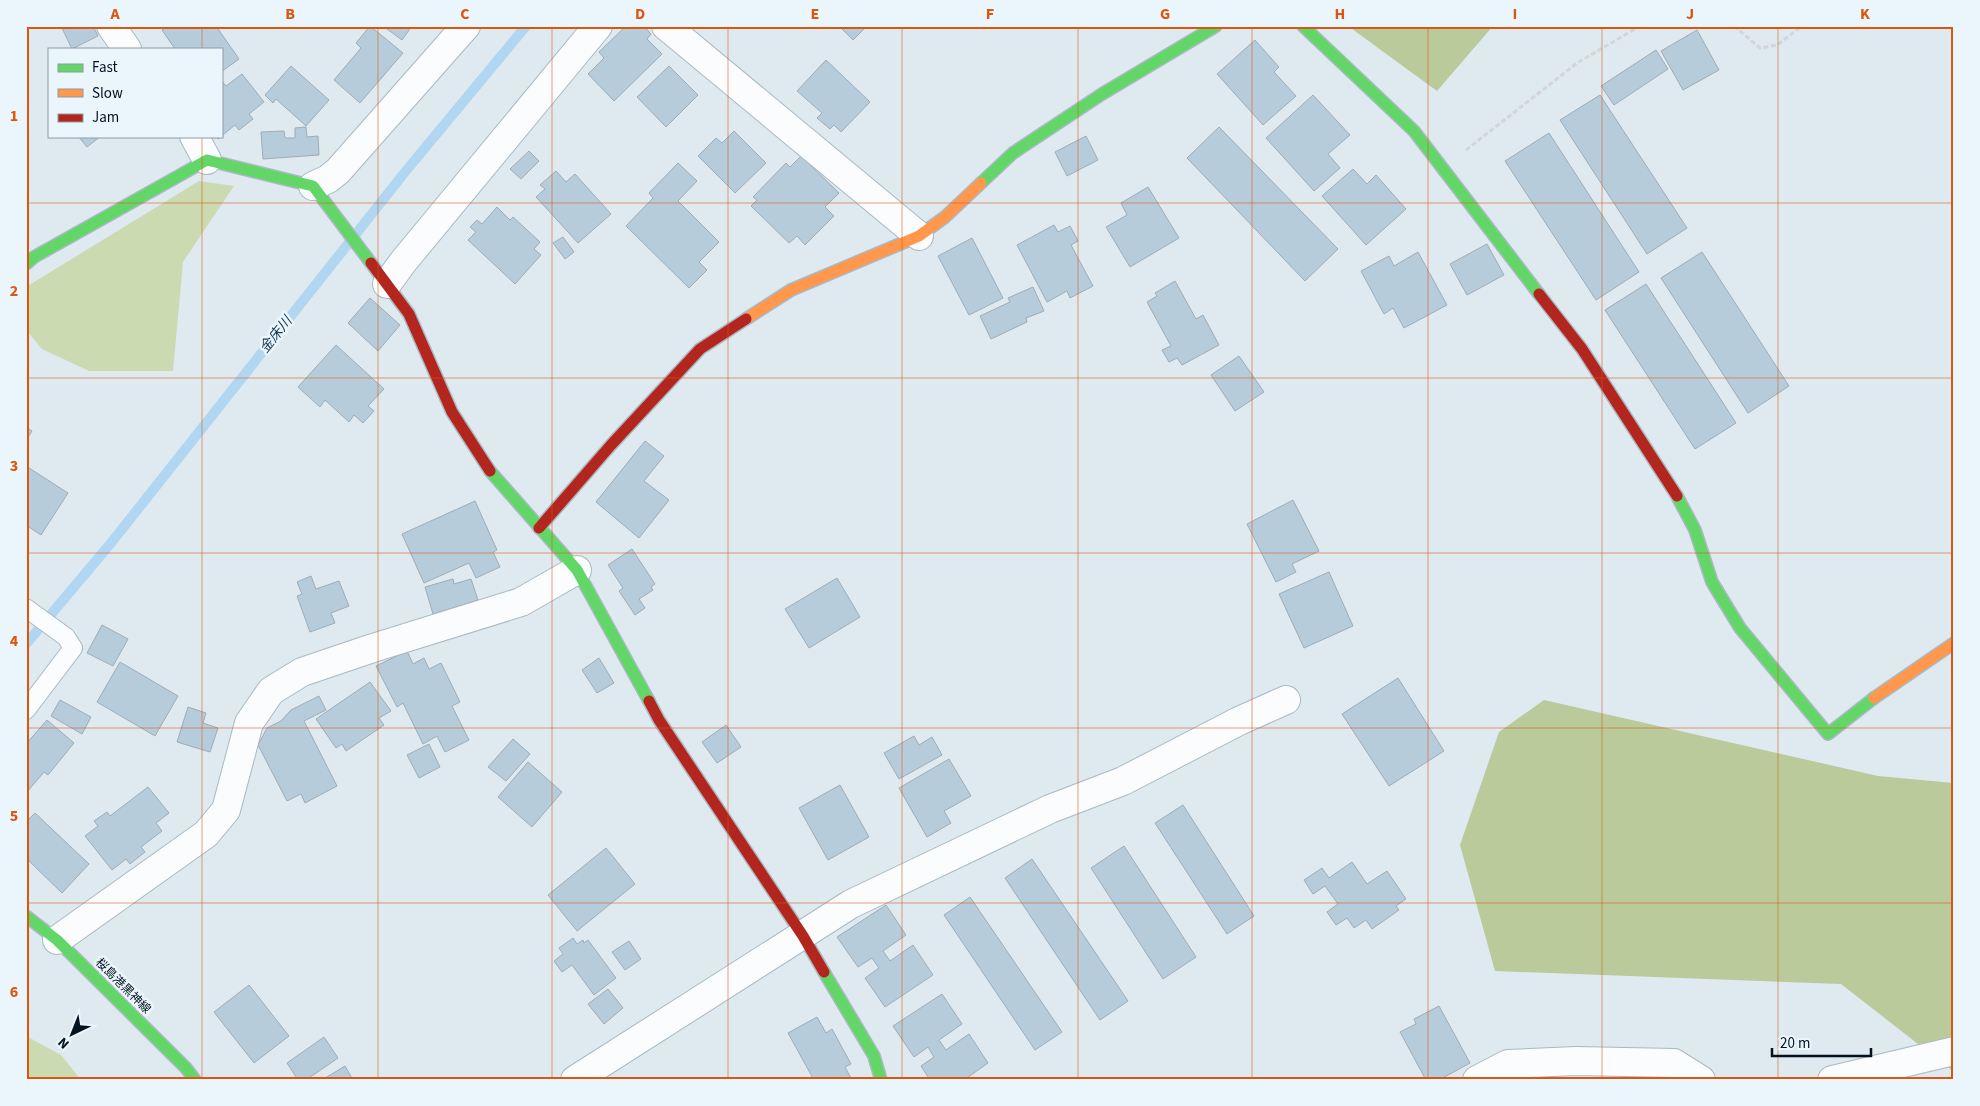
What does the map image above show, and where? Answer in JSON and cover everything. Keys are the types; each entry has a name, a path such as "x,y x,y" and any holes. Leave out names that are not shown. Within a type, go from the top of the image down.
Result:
{"street":[{"path":"111,26 126,48"},
{"path":"319,193 328,179 338,171 466,26"},
{"path":"387,284 403,262 598,26"},
{"path":"666,26 919,236"},
{"path":"539,528 611,445 700,349 791,290 919,236 945,217 1013,153 1102,94 1216,26"},
{"path":"1303,26 1414,131 1582,349 1671,486 1695,530 1712,582 1740,628 1828,734 1873,699 1954,643"},
{"path":"195,138 207,160 319,193 409,314 452,412 487,468 577,570 659,720 803,936 874,1056 881,1080"},
{"path":"26,264 34,257 207,160"},
{"path":"57,940 206,834 226,810 249,723 271,691 302,672 521,602 577,570"},
{"path":"575,1080 851,904 1050,809 1123,782 1239,720 1286,700"},
{"name":"桜島港黒神線","path":"26,916 57,940 196,1080"},
{"path":"1832,1080 1954,1051"},
{"path":"1477,1080 1508,1064 1576,1061 1674,1063 1701,1080"}],"lane":[{"path":"26,608 66,637 73,648 26,710"}],"path":[{"path":"1444,168 1578,62 1640,26"},
{"path":"1734,26 1760,48 1777,45 1802,26"}],"green space":[{"path":"1348,26 1493,26 1437,91"},
{"path":"199,181 234,186 183,262 173,371 89,371 42,349 26,330 26,287"},
{"path":"1544,700 1878,776 1954,783 1954,1072 1841,984 1495,971 1460,845 1499,732"},
{"path":"26,1036 61,1055 81,1080 26,1080"}],"building":[{"path":"61,26 93,26 98,36 72,48"},
{"path":"167,26 216,26 239,59 222,71 222,48 174,48 162,30"},
{"path":"370,26 403,53 360,103 334,80 361,48 356,43"},
{"path":"383,26 412,26 402,40"},
{"path":"626,26 644,26 651,34 647,39 662,54 614,101 588,74 604,58 599,52"},
{"path":"839,26 867,26 853,40"},
{"path":"1697,30 1719,70 1683,90 1661,51"},
{"path":"1255,40 1279,67 1274,72 1296,96 1263,125 1217,74"},
{"path":"1656,50 1668,69 1614,105 1601,86"},
{"path":"826,60 870,102 841,132 834,125 830,129 817,118 822,113 797,91"},
{"path":"291,66 329,100 306,126 276,99 273,103 265,95"},
{"path":"669,66 698,95 666,127 637,97"},
{"path":"242,74 264,102 249,114 253,119 239,130 235,125 222,136 222,81 226,86"},
{"path":"1313,95 1350,135 1328,154 1340,168 1314,191 1266,138"},
{"path":"1600,95 1687,228 1647,254 1560,120"},
{"path":"306,127 307,137 318,136 319,155 263,159 261,132 284,131 285,138 295,138 295,128"},
{"path":"1219,127 1338,249 1305,281 1187,158"},
{"path":"734,131 766,163 735,193 698,156 716,138 722,143"},
{"path":"1549,133 1639,272 1596,300 1505,161"},
{"path":"1086,136 1098,160 1067,176 1055,152"},
{"path":"80,138 98,138 87,147"},
{"path":"529,151 539,161 521,179 510,169"},
{"path":"801,156 839,193 825,207 834,216 805,245 797,236 789,243 751,206 757,200 753,197 786,163 790,167"},
{"path":"678,163 697,181 678,201 719,242 699,262 707,270 689,288 626,226 653,198 649,193"},
{"path":"1353,169 1367,184 1376,175 1406,209 1366,245 1322,196"},
{"path":"556,171 566,182 575,174 611,214 578,243 536,197 545,189 540,185"},
{"path":"1148,187 1179,238 1130,267 1106,227 1127,215 1121,203"},
{"path":"497,207 510,220 513,217 540,242 534,249 541,255 515,284 468,240 476,232 470,227 477,220 482,224"},
{"path":"1054,225 1058,232 1070,226 1078,241 1071,245 1093,286 1070,298 1067,291 1047,302 1017,245"},
{"path":"563,237 574,252 565,259 553,243"},
{"path":"972,238 1003,298 969,315 938,256"},
{"path":"1487,244 1504,275 1467,295 1450,264"},
{"path":"1418,252 1447,305 1404,328 1393,308 1384,314 1361,271 1389,256 1394,266"},
{"path":"1702,252 1789,386 1748,413 1661,278"},
{"path":"1175,281 1196,319 1203,315 1219,345 1182,365 1177,358 1169,362 1162,350 1171,346 1147,302 1157,296 1155,293"},
{"path":"1646,284 1736,423 1695,449 1605,310"},
{"path":"1033,287 1044,311 1026,318 1027,322 991,339 980,316 1010,302 1008,298"},
{"path":"370,298 400,325 378,351 348,323"},
{"path":"336,345 384,389 368,406 374,411 363,423 354,415 349,422 325,400 320,407 298,387"},
{"path":"1239,356 1264,392 1235,411 1211,375"},
{"path":"26,427 32,431 26,440"},
{"path":"645,441 664,456 644,481 669,500 639,538 596,502"},
{"path":"26,466 68,493 41,535 26,525"},
{"path":"1293,500 1319,551 1292,564 1296,572 1276,582 1247,524"},
{"path":"475,501 497,550 493,552 500,567 476,578 469,563 424,583 402,534"},
{"path":"632,549 655,584 651,587 653,590 639,599 645,608 635,615 619,591 623,588 608,565"},
{"path":"1329,572 1353,626 1304,648 1279,594"},
{"path":"311,576 316,589 339,581 349,606 331,613 335,623 310,632 297,596 302,594 297,582"},
{"path":"837,578 860,617 809,648 785,609"},
{"path":"453,579 454,584 471,579 478,600 433,614 425,587"},
{"path":"102,625 128,639 113,666 87,653"},
{"path":"407,651 413,664 424,658 429,669 441,663 460,702 452,706 469,740 445,752 437,736 423,744 403,703 397,707 376,666"},
{"path":"599,658 614,683 597,693 582,670"},
{"path":"120,662 178,696 155,736 97,702"},
{"path":"1398,678 1444,751 1389,786 1342,714"},
{"path":"370,682 391,711 379,718 384,725 346,751 342,744 336,748 316,719"},
{"path":"319,696 326,710 304,721 337,786 305,803 301,794 287,801 258,745 267,728 281,721 291,710"},
{"path":"60,700 91,717 82,734 51,716"},
{"path":"188,707 206,713 203,723 218,728 210,752 177,742"},
{"path":"47,720 74,743 48,775 44,772 27,792 26,744"},
{"path":"726,725 741,747 717,763 702,742"},
{"path":"914,736 919,745 932,737 942,755 899,779 884,753"},
{"path":"513,739 530,754 506,781 488,767"},
{"path":"429,744 440,767 419,778 407,755"},
{"path":"949,759 971,796 944,811 951,823 927,837 899,788"},
{"path":"528,762 562,792 532,827 498,797"},
{"path":"840,785 869,837 828,860 799,808"},
{"path":"148,787 169,813 156,823 162,831 141,847 145,852 130,864 126,859 112,870 85,836 98,826 94,821 107,812 110,816"},
{"path":"1183,805 1254,916 1227,934 1155,823"},
{"path":"35,813 89,864 62,893 26,858 26,822"},
{"path":"1124,846 1196,957 1163,979 1091,868"},
{"path":"606,848 635,884 577,931 548,895"},
{"path":"1032,859 1128,1001 1100,1020 1005,878"},
{"path":"1352,862 1367,884 1387,871 1406,899 1396,906 1399,910 1372,929 1366,920 1354,928 1347,918 1336,925 1327,912 1338,904 1325,886 1313,894 1304,880 1322,868 1329,878"},
{"path":"970,897 1062,1032 1035,1050 944,915"},
{"path":"886,905 906,935 883,951 890,961 913,945 933,975 885,1007 865,978 879,968 872,958 858,967 837,937"},
{"path":"573,938 577,944 583,940 584,943 588,940 616,978 594,995 572,965 562,972 554,961 563,954 559,948"},
{"path":"629,941 641,959 625,970 612,952"},
{"path":"249,985 289,1036 254,1063 214,1012"},
{"path":"608,989 623,1008 604,1024 588,1004"},
{"path":"942,994 962,1024 939,1040 946,1050 969,1034 988,1063 964,1080 930,1080 921,1066 934,1057 928,1047 914,1057 893,1026"},
{"path":"1439,1006 1470,1063 1439,1080 1426,1080 1400,1032 1416,1024 1414,1019"},
{"path":"817,1017 826,1033 832,1029 851,1064 845,1067 852,1080 814,1080 788,1033"},
{"path":"324,1037 338,1058 306,1080 298,1080 287,1063"},
{"path":"345,1066 353,1080 322,1080"}],"waterway":[{"name":"金床川","path":"26,644 111,543 405,172 526,26"}],"traffic: fast":[{"path":"981,183 1013,153 1102,94 1216,26"},
{"path":"1303,26 1414,131 1539,294"},
{"path":"26,264 34,257 207,160 313,186 371,263"},
{"path":"490,471 577,570 649,701"},
{"path":"1677,496 1695,530 1712,582 1740,628 1828,734 1874,698"},
{"path":"26,916 57,940 186,1068 195,1080"},
{"path":"824,972 874,1056 881,1080"}],"traffic: slow":[{"path":"746,319 791,290 919,236 945,217 981,183"},
{"path":"1874,698 1954,643"}],"traffic: jam":[{"path":"371,263 409,314 452,412 490,471"},
{"path":"1539,294 1582,349 1677,496"},
{"path":"539,528 611,445 700,349 746,319"},
{"path":"649,701 659,720 803,936 824,972"}]}
